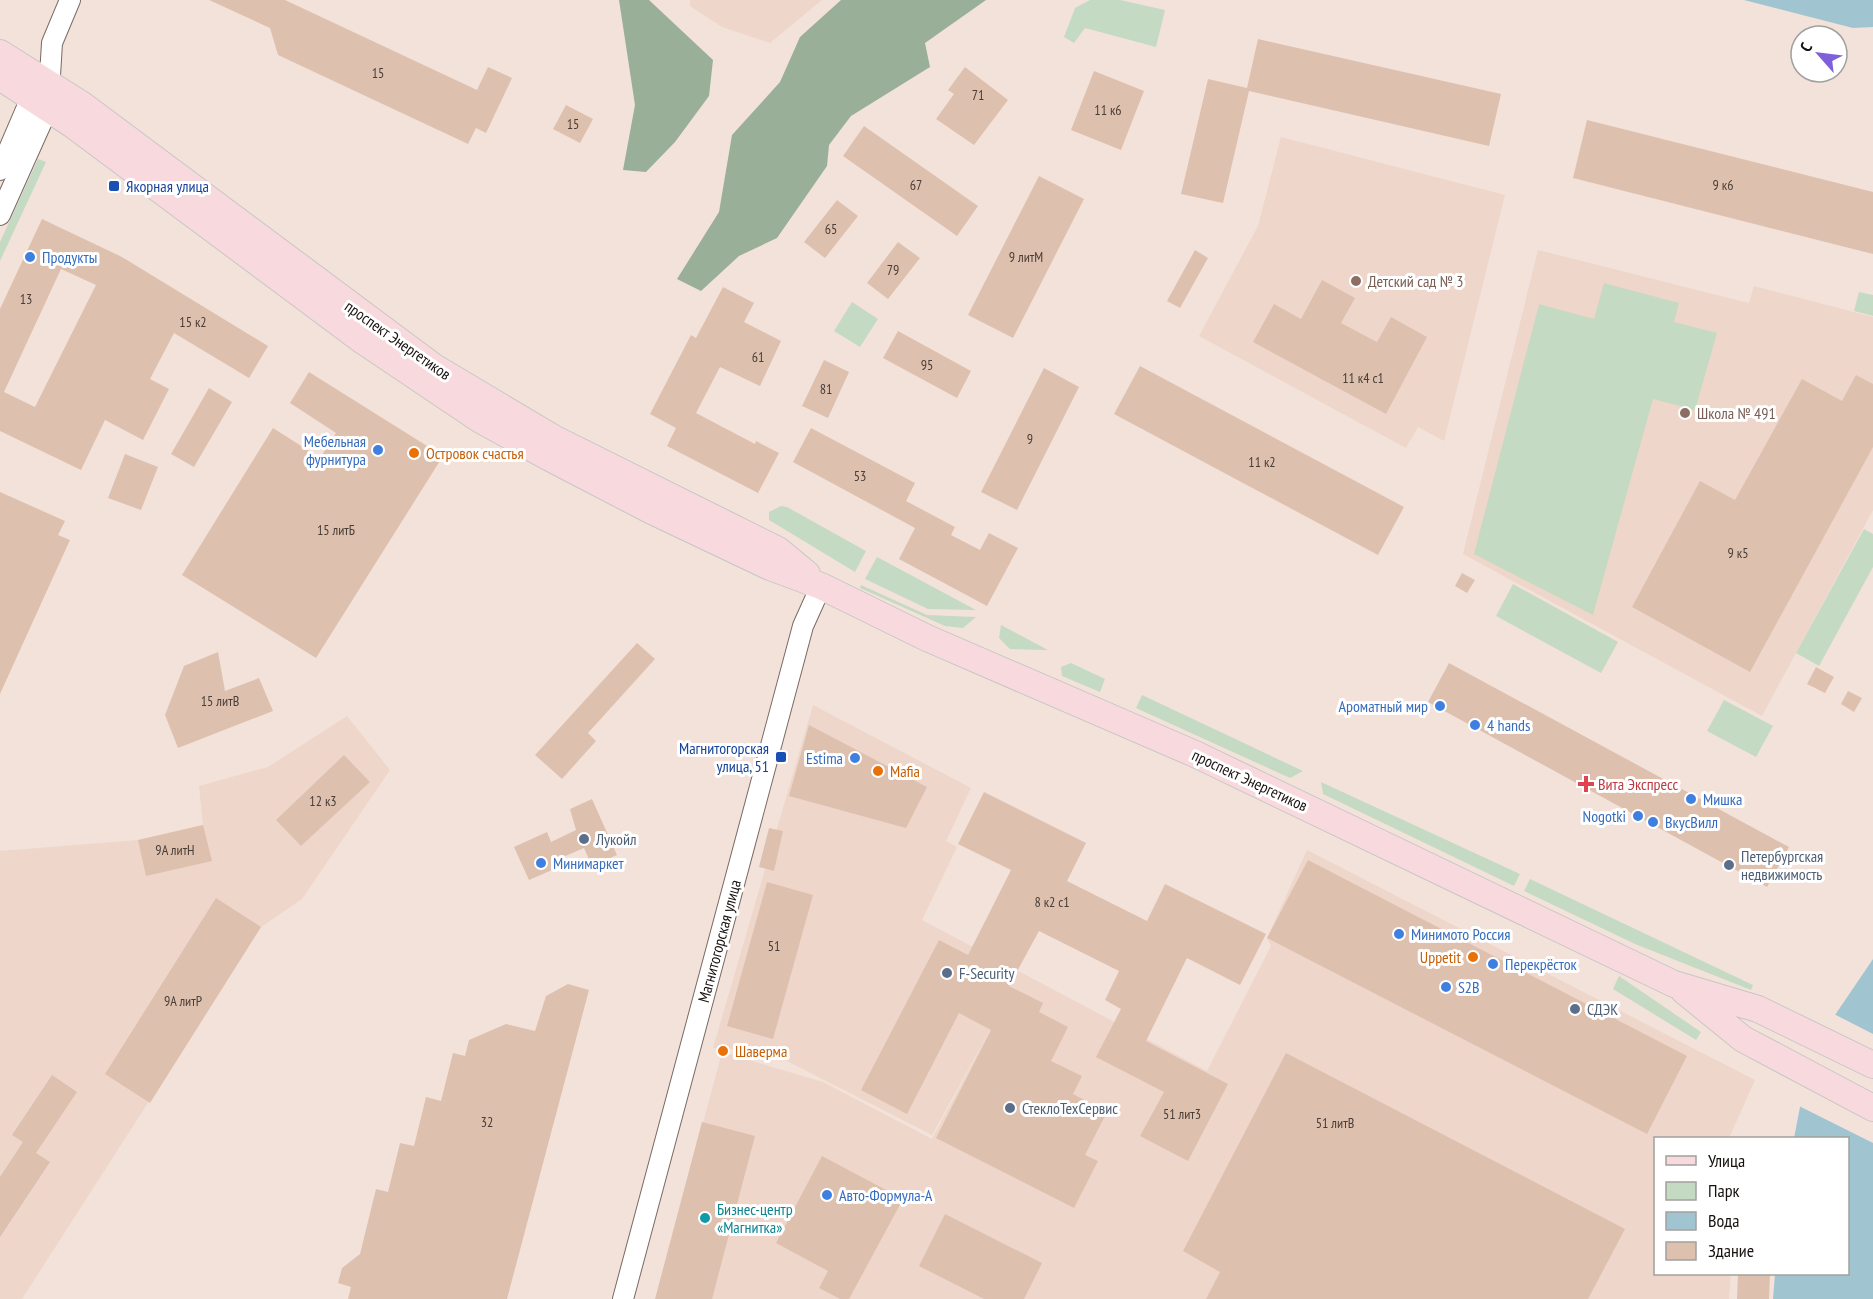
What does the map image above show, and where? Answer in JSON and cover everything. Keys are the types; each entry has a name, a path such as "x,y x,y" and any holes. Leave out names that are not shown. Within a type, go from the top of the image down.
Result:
{"main road":[{"name":"проспект Энергетиков","path":"0,53 42,96"},
{"name":"проспект Энергетиков","path":"0,77 42,96 81,104 435,367 555,439 778,550 821,586 927,638 1111,716 1305,805 1674,984 1758,1009 1873,1065"},
{"name":"проспект Энергетиков","path":"1674,984 1743,1039 1873,1108"}],"street":[{"path":"0,215 42,96 52,43 70,0"},
{"path":"0,170 42,96"},
{"name":"Магнитогорская улица","path":"623,1299 803,626 821,586"}],"shaded area":[{"path":"690,0 822,0 770,43 722,27 690,6"},
{"name":"Детский сад № 3","path":"1281,137 1505,195 1444,441 1418,427 1406,448 1199,336 1258,226"},
{"name":"Школа № 491","path":"1538,250 1749,303 1754,286 1873,317 1873,510 1762,716 1463,554"},
{"path":"813,705 971,788 946,841 957,847 922,920 1207,1071 1271,946 1267,938 1307,850 1755,1080 1729,1137 1654,1137 1654,1275 1731,1275 1729,1299 656,1299 722,1052 823,1082 932,1139 995,1021 932,1135 763,1051 713,1048"},
{"path":"347,716 390,770 302,899 261,927 22,1299 0,1299 0,851 138,840 203,825 199,786 268,767"}],"green space":[{"path":"619,0 649,0 713,60 709,96 675,142 646,172 623,170 635,105"},
{"path":"841,0 986,0 925,43 930,67 851,116 829,145 827,166 777,238 739,256 701,291 677,279 719,212 732,135 780,82 800,37"},
{"path":"1090,0 1120,0 1165,10 1156,47 1085,28 1074,43 1064,37 1075,8"},
{"path":"38,159 46,162 0,261 0,242"},
{"path":"1604,283 1679,303 1674,322 1717,333 1695,410 1653,399 1593,615 1474,554 1539,304 1594,319"},
{"path":"1859,292 1873,295 1873,316 1854,311"},
{"path":"852,302 878,319 860,347 834,331"},
{"path":"781,506 787,507 866,551 855,572 769,520 769,512"},
{"path":"1864,529 1873,534 1873,567 1819,666 1796,653"},
{"path":"877,557 976,610 928,609 865,579"},
{"path":"1513,584 1618,642 1601,673 1496,616"},
{"path":"861,585 927,615 976,617 963,628 945,626 860,588"},
{"path":"1001,625 1048,650 1010,649 999,638"},
{"path":"1071,663 1105,679 1100,692 1062,676 1061,667"},
{"path":"1142,695 1303,771 1290,778 1136,708"},
{"path":"1724,700 1773,726 1756,757 1707,731"},
{"path":"1321,782 1520,874 1514,886 1323,794"},
{"path":"1530,879 1753,985 1751,990 1635,944 1524,891"},
{"path":"1619,976 1701,1032 1696,1040 1613,989"}],"water":[{"path":"1744,0 1873,0 1873,27 1853,28 1849,27 1849,24 1837,24"},
{"path":"1873,959 1873,1299 1773,1299 1775,1275 1849,1275 1849,1137 1794,1137 1800,1107 1835,1015"}],"pier":[{"path":"1832,1013 1873,1034 1873,1143 1797,1105"}],"building":[{"path":"209,0 285,0 477,90 488,67 512,78 486,133 476,128 468,144 278,55 270,28"},
{"path":"1258,39 1501,94 1489,146 1249,91 1223,203 1181,194 1208,79 1247,88"},
{"path":"965,67 1008,100 974,145 936,119 954,94 948,90"},
{"path":"1094,71 1144,91 1121,150 1071,130"},
{"path":"566,105 593,119 580,143 553,129"},
{"path":"1587,120 1873,192 1873,254 1573,178"},
{"path":"864,126 978,206 957,236 843,156"},
{"path":"1039,176 1084,199 1013,338 968,315"},
{"path":"837,200 858,216 825,258 804,242"},
{"path":"42,219 122,257 268,346 249,378 174,333 150,379 169,389 143,440 105,420 81,470 0,431 0,309","holes":["61,269 96,285 35,407 4,392"]},
{"path":"898,242 920,258 888,299 867,283"},
{"path":"1195,250 1208,258 1180,308 1167,301"},
{"path":"1322,280 1355,298 1341,323 1377,342 1391,317 1427,337 1386,414 1253,342 1274,304 1301,319"},
{"path":"723,287 754,303 744,322 781,341 760,386 720,367 696,413 755,444 756,441 779,453 758,493 667,446 676,428 650,414 691,335 696,338"},
{"path":"898,331 971,371 957,398 883,358"},
{"path":"824,360 849,372 828,418 802,406"},
{"path":"1140,366 1404,507 1378,555 1114,414"},
{"path":"1044,368 1079,387 1017,510 981,492"},
{"path":"309,372 443,456 316,658 182,575 273,428 320,458 336,433 290,403"},
{"path":"1856,375 1873,384 1873,447 1750,672 1632,607 1700,481 1735,500 1802,379 1842,401"},
{"path":"209,388 232,402 194,467 171,454"},
{"path":"811,428 915,483 906,501 955,527 951,535 980,550 989,533 1018,548 987,606 899,559 915,528 793,462"},
{"path":"125,454 158,467 141,510 108,498"},
{"path":"0,492 65,521 58,535 70,540 0,694"},
{"path":"1462,573 1475,580 1467,593 1455,586"},
{"path":"637,643 655,659 588,733 596,741 562,779 535,755"},
{"path":"218,652 225,691 259,678 273,711 178,748 165,715 184,666"},
{"path":"1449,663 1789,847 1767,887 1428,702"},
{"path":"1816,667 1834,677 1825,693 1807,684"},
{"path":"1848,691 1862,698 1854,712 1841,704"},
{"path":"809,725 927,787 906,828 789,796"},
{"path":"344,755 370,782 301,846 276,820"},
{"path":"984,792 1086,843 1067,881 1147,921 1165,884 1266,934 1240,985 1187,958 1146,1041 1228,1084 1188,1161 1140,1136 1164,1092 1096,1057 1121,1009 1105,1000 1119,971 1039,931 1009,986 1043,1003 1039,1012 1068,1027 1051,1061 1082,1076 1073,1094 1107,1112 1085,1155 1098,1161 1074,1208 936,1138 991,1030 959,1013 907,1114 861,1090 939,940 968,955 1011,870 958,844"},
{"name":"Лукойл","path":"592,799 617,855 592,866 584,848 556,860 559,867 529,880 514,847 547,832 551,842 576,830 570,809"},
{"path":"203,825 212,861 146,876 138,840"},
{"path":"769,828 783,831 774,871 759,867"},
{"path":"1308,860 1687,1056 1647,1134 1267,938"},
{"path":"767,882 813,895 773,1039 727,1026"},
{"path":"216,898 261,927 150,1103 105,1074"},
{"path":"568,984 589,990 507,1299 348,1299 351,1287 338,1283 342,1268 360,1254 376,1189 388,1192 400,1143 414,1146 426,1097 441,1101 453,1053 465,1056 469,1040 506,1024 535,1031 546,996"},
{"path":"1286,1053 1625,1229 1588,1299 1206,1299 1220,1272 1183,1251"},
{"path":"52,1075 77,1092 36,1153 50,1162 0,1237 0,1177 23,1142 12,1135"},
{"name":"Бизнес-центр «Магнитка»","path":"702,1122 755,1136 712,1299 655,1299"},
{"path":"822,1156 903,1199 849,1299 840,1299 819,1288 828,1271 776,1243"},
{"path":"945,1214 1042,1263 1024,1299 984,1299 919,1266"},
{"path":"1738,1275 1770,1275 1769,1299 1737,1299"}],"place":[{"name":"Якорная улица","path":"114,186"},
{"name":"Продукты","path":"30,257"},
{"name":"Детский сад № 3","path":"1356,281"},
{"name":"Школа № 491","path":"1685,413"},
{"name":"Мебельная фурнитура","path":"378,450"},
{"name":"Островок счастья","path":"414,453"},
{"name":"Ароматный мир","path":"1440,706"},
{"name":"4 hands","path":"1475,725"},
{"name":"Магнитогорская улица, 51","path":"781,757"},
{"name":"Estima","path":"855,758"},
{"name":"Mafia","path":"878,771"},
{"name":"Вита Экспресс","path":"1586,784"},
{"name":"Мишка","path":"1691,799"},
{"name":"Nogotki","path":"1638,816"},
{"name":"ВкусВилл","path":"1653,822"},
{"name":"Лукойл","path":"584,839"},
{"name":"Минимаркет","path":"541,863"},
{"name":"Петербургская недвижимость","path":"1729,865"},
{"name":"Минимото Россия","path":"1399,934"},
{"name":"Uppetit","path":"1473,957"},
{"name":"Перекрёсток","path":"1493,964"},
{"name":"F-Security","path":"947,973"},
{"name":"S2B","path":"1446,987"},
{"name":"СДЭК","path":"1575,1009"},
{"name":"Шаверма","path":"723,1051"},
{"name":"СтеклоТехСервис","path":"1010,1108"},
{"name":"Авто-Формула-А","path":"827,1195"},
{"name":"Бизнес-центр «Магнитка»","path":"705,1218"}]}
